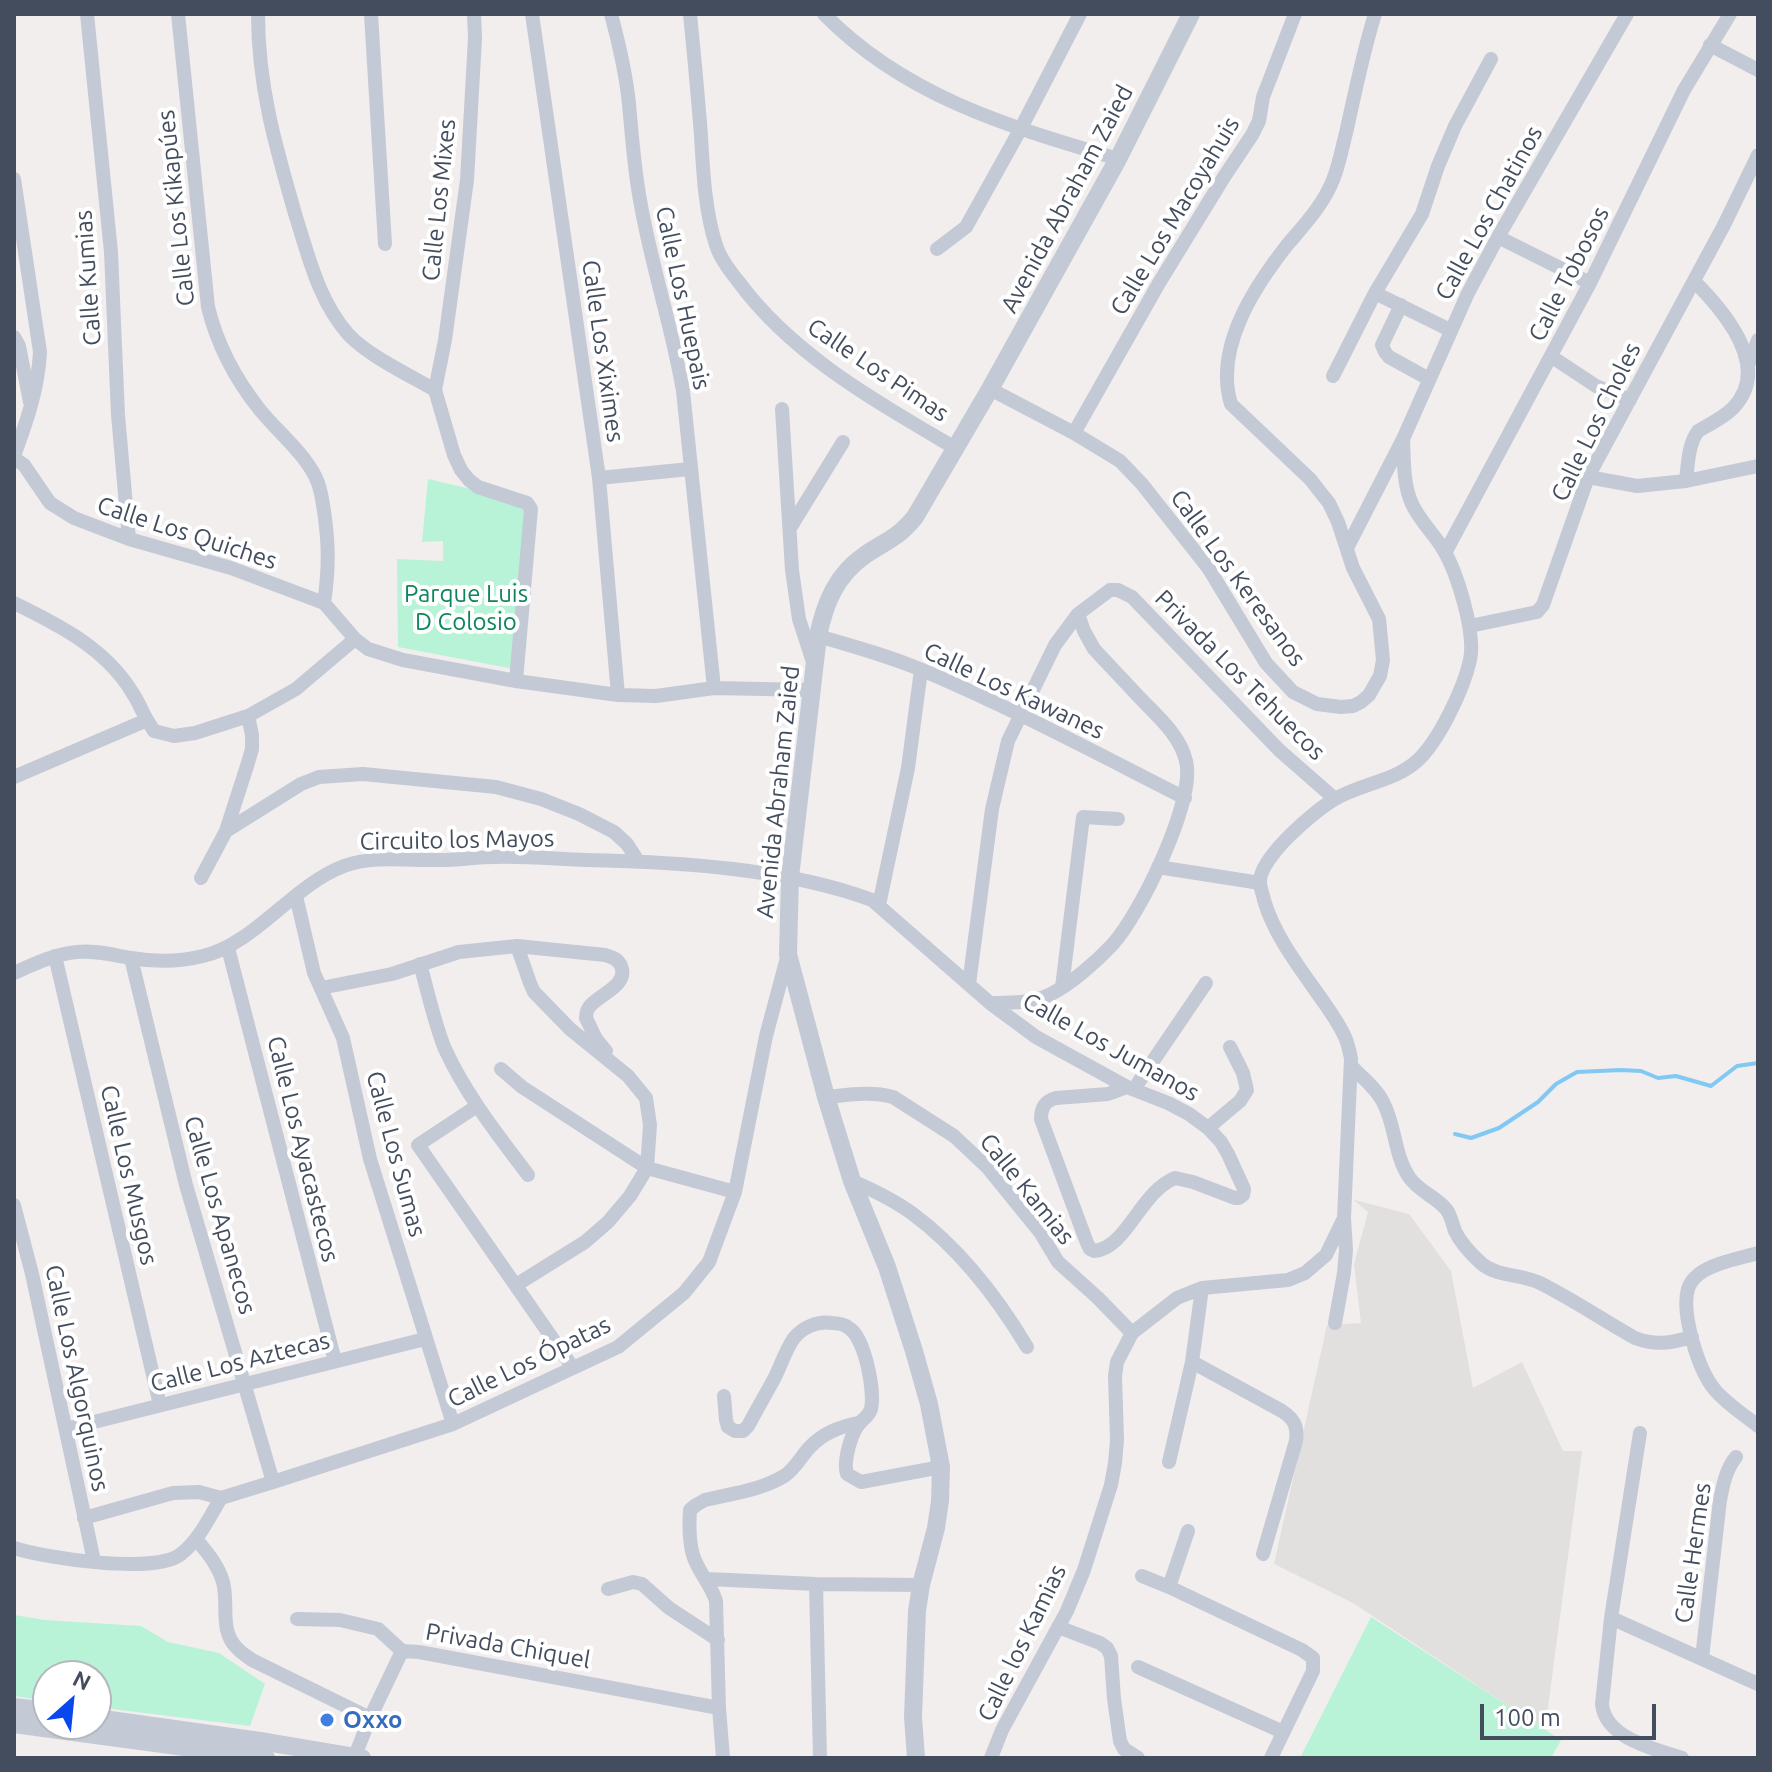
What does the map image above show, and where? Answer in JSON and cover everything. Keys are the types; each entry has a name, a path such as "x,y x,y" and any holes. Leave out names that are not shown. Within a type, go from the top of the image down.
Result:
{"street":[{"name":"Calle Kumias","path":"87,14 111,252 118,415 129,539"},
{"name":"Calle Los Kikapúes","path":"178,14 208,307 214,333 259,408 317,478 322,494 329,556 324,603"},
{"path":"258,14 264,97 272,133 321,292 350,337 363,348 435,390 454,455 469,480 478,487 529,504 531,509 516,681"},
{"path":"371,14 385,244"},
{"name":"Calle Los Mixes","path":"435,390 467,180 474,14"},
{"name":"Calle Los Xiximes","path":"532,14 599,478 618,695"},
{"name":"Calle Los Huepais","path":"611,14 621,51 635,172 649,250 683,391 714,688"},
{"name":"Calle Los Pimas","path":"690,14 709,216 716,246 727,267 747,294 799,344 867,395 955,448"},
{"path":"824,14 861,49 929,91 1020,130 1118,159"},
{"path":"937,249 966,227 1080,14"},
{"name":"Avenida Abraham Zaied","path":"916,1758 917,1611 936,1528 941,1467 929,1404 914,1351 887,1267 852,1181 788,954 790,877 818,636 833,588 854,563 890,541 915,517 1118,159 1191,14"},
{"name":"Calle Los Macoyahuis","path":"1074,433 1159,283 1252,135 1295,14"},
{"path":"1347,548 1329,503 1310,479 1231,404 1226,389 1226,372 1230,349 1244,312 1267,272 1311,219 1333,181 1375,14"},
{"name":"Calle Los Chatinos","path":"1347,548 1403,439 1468,293 1627,14"},
{"name":"Calle Tobosos","path":"1445,553 1552,357 1684,90 1730,14"},
{"path":"1710,45 1758,70"},
{"path":"1333,376 1375,293 1422,214 1455,126 1491,59"},
{"name":"Calle Los Choles","path":"1470,626 1537,612 1541,607 1588,477 1724,225 1758,155"},
{"path":"14,179 40,352 31,408 14,457"},
{"path":"1498,237 1590,283"},
{"path":"1686,481 1694,436 1734,409 1751,373 1744,349 1730,321 1694,281"},
{"path":"1375,293 1450,330"},
{"path":"1401,305 1382,345 1389,357 1429,379"},
{"path":"14,337 19,346 31,408"},
{"path":"1749,363 1758,340"},
{"path":"1552,357 1596,386 1630,400"},
{"name":"Calle Los Keresanos","path":"990,389 1120,461 1209,569 1266,663 1293,692 1317,704 1341,707 1361,702 1375,687 1383,666 1379,619 1353,568 1347,548"},
{"path":"782,409 792,570 799,619 814,666"},
{"name":"Calle Los Chatinos","path":"1260,883 1261,872 1287,837 1335,799 1417,761 1437,736 1464,681 1472,644 1470,626 1445,553 1411,503 1405,477 1403,439"},
{"path":"790,528 843,442"},
{"name":"Calle Los Quiches","path":"14,457 24,465 50,503 62,512 129,539 231,568 324,603 355,639"},
{"path":"1588,477 1637,486 1686,481 1758,466"},
{"path":"599,478 690,469"},
{"name":"Privada Los Tehuecos","path":"969,984 992,809 1008,741 1055,645 1078,614 1110,590 1118,590 1132,597 1279,750 1335,799"},
{"path":"14,603 57,624 99,653 132,691 154,731 174,736 195,733 248,716 296,689 355,639 368,649 403,660 516,681 618,695 656,696 714,688 811,690"},
{"path":"990,1003 1032,1001 1049,995 1113,944 1144,897 1185,798 1187,764 1178,741 1094,649 1078,614"},
{"name":"Calle Los Kawanes","path":"818,636 921,670 1020,715 1185,798"},
{"path":"879,905 908,768 921,670"},
{"path":"201,878 226,831 252,749 248,716"},
{"path":"14,777 147,720"},
{"path":"226,831 301,784 319,777 363,774 496,787 541,799 614,832 638,861"},
{"path":"1062,987 1083,817 1118,819"},
{"name":"Circuito los Mayos","path":"14,973 55,956 79,951 160,961 204,956 228,948 340,867 369,861 496,857 638,861 790,877"},
{"path":"1158,867 1260,883 1269,915 1345,1037 1351,1058 1344,1218 1346,1250 1335,1323"},
{"name":"Calle Los Jumanos","path":"790,877 872,900 990,1003 1036,1037 1130,1088 1189,1114 1208,1128 1240,1101 1247,1090 1243,1073 1230,1047"},
{"name":"Calle Los Sumas","path":"296,896 314,973 338,1024 347,1053 370,1159 453,1424"},
{"path":"321,988 374,978 459,952 517,946 614,958 623,969 620,981 595,1001 586,1014 596,1039 618,1068"},
{"path":"516,1285 585,1242 608,1222 630,1196 647,1168 649,1114 646,1098 628,1076 570,1029 534,992 517,946"},
{"name":"Calle Los Ayacastecos","path":"228,948 335,1361"},
{"name":"Calle Los Ópatas","path":"84,1518 173,1493 199,1492 221,1498 273,1482 453,1424 618,1347 684,1293 709,1262 735,1192 766,1036 788,954"},
{"name":"Calle Los Musgos","path":"55,956 160,1405"},
{"name":"Calle Los Apanecos","path":"131,958 186,1185 273,1482"},
{"path":"420,964 445,1048 477,1106 528,1175"},
{"path":"1206,983 1130,1088 1108,1094 1056,1098 1049,1100 1041,1111 1041,1119 1092,1250 1099,1251 1116,1240 1158,1187 1175,1178 1229,1196 1239,1198 1243,1195 1241,1180 1228,1154 1208,1128"},
{"path":"1351,1066 1374,1088 1384,1103 1399,1156 1411,1181 1444,1206 1463,1244 1482,1263 1490,1269 1541,1283 1647,1343 1668,1344 1692,1337"},
{"path":"501,1069 522,1087 647,1168 735,1192"},
{"name":"Calle Kamias","path":"826,1097 869,1093 893,1097 954,1136 988,1168 1040,1232 1058,1262 1132,1333"},
{"path":"477,1106 418,1145 573,1368"},
{"path":"852,1181 912,1213 968,1264 1027,1347"},
{"name":"Calle Los Algorquinos","path":"14,1205 32,1274 94,1561"},
{"name":"Calle los Kamias","path":"991,1758 1002,1730 1067,1611 1084,1570 1111,1485 1117,1440 1115,1376 1117,1362 1132,1333 1177,1298 1202,1288 1288,1280 1305,1273 1326,1255 1344,1218"},
{"path":"1758,1253 1707,1268 1690,1283 1686,1300 1692,1337 1706,1375 1715,1389 1758,1426"},
{"path":"1169,1462 1192,1362 1202,1288"},
{"path":"723,1758 716,1601 693,1555 690,1510 705,1500 786,1475 826,1433 858,1423 868,1415 871,1407 868,1366 852,1329 840,1323 824,1322 806,1327 793,1339 743,1431 728,1427 724,1396"},
{"name":"Calle Los Aztecas","path":"66,1429 425,1339"},
{"path":"1192,1362 1282,1411 1295,1424 1296,1441 1263,1554"},
{"path":"858,1423 844,1466 853,1479 868,1482 941,1467"},
{"path":"1640,1433 1611,1618 1602,1704 1611,1726 1641,1745 1682,1758"},
{"name":"Calle Hermes","path":"1702,1658 1720,1500 1725,1476 1736,1457"},
{"path":"14,1548 49,1557 143,1565 164,1562 178,1557 196,1539 221,1498"},
{"path":"1169,1587 1188,1531"},
{"path":"196,1539 216,1566 223,1582 228,1635 236,1647 252,1660 370,1718"},
{"path":"1142,1576 1313,1658 1313,1671 1271,1758"},
{"path":"707,1579 921,1585"},
{"path":"608,1589 633,1582 642,1584 669,1608 718,1640"},
{"path":"816,1584 820,1758"},
{"path":"1611,1618 1758,1684"},
{"name":"Privada Chiquel","path":"297,1619 340,1620 378,1629 402,1651 719,1708"},
{"path":"1058,1627 1107,1648 1111,1656 1120,1741 1124,1749 1138,1758"},
{"path":"14,1724 266,1753 356,1758 370,1718 402,1651"},
{"path":"1138,1667 1283,1732"},
{"path":"112,1721 266,1753"}],"shaded area":[{"path":"1354,1200 1409,1214 1451,1271 1473,1388 1522,1362 1563,1451 1582,1451 1545,1730 1353,1603 1274,1564 1327,1325 1361,1323 1354,1264 1368,1212"}],"green space":[{"name":"Parque Luis D Colosio","path":"428,479 479,491 526,510 514,669 398,647 397,559 443,561 443,541 422,542"},
{"path":"14,1615 141,1626 168,1642 219,1653 265,1684 250,1726 112,1709 112,1660 32,1660 32,1699 14,1696"},
{"path":"1371,1617 1561,1740 1551,1758 1300,1758"}],"waterway":[{"path":"1455,1134 1471,1138 1499,1128 1538,1102 1556,1084 1577,1072 1641,1071 1658,1078 1676,1076 1711,1086 1737,1066 1758,1063"}],"place":[{"name":"Oxxo","path":"327,1720"}]}
